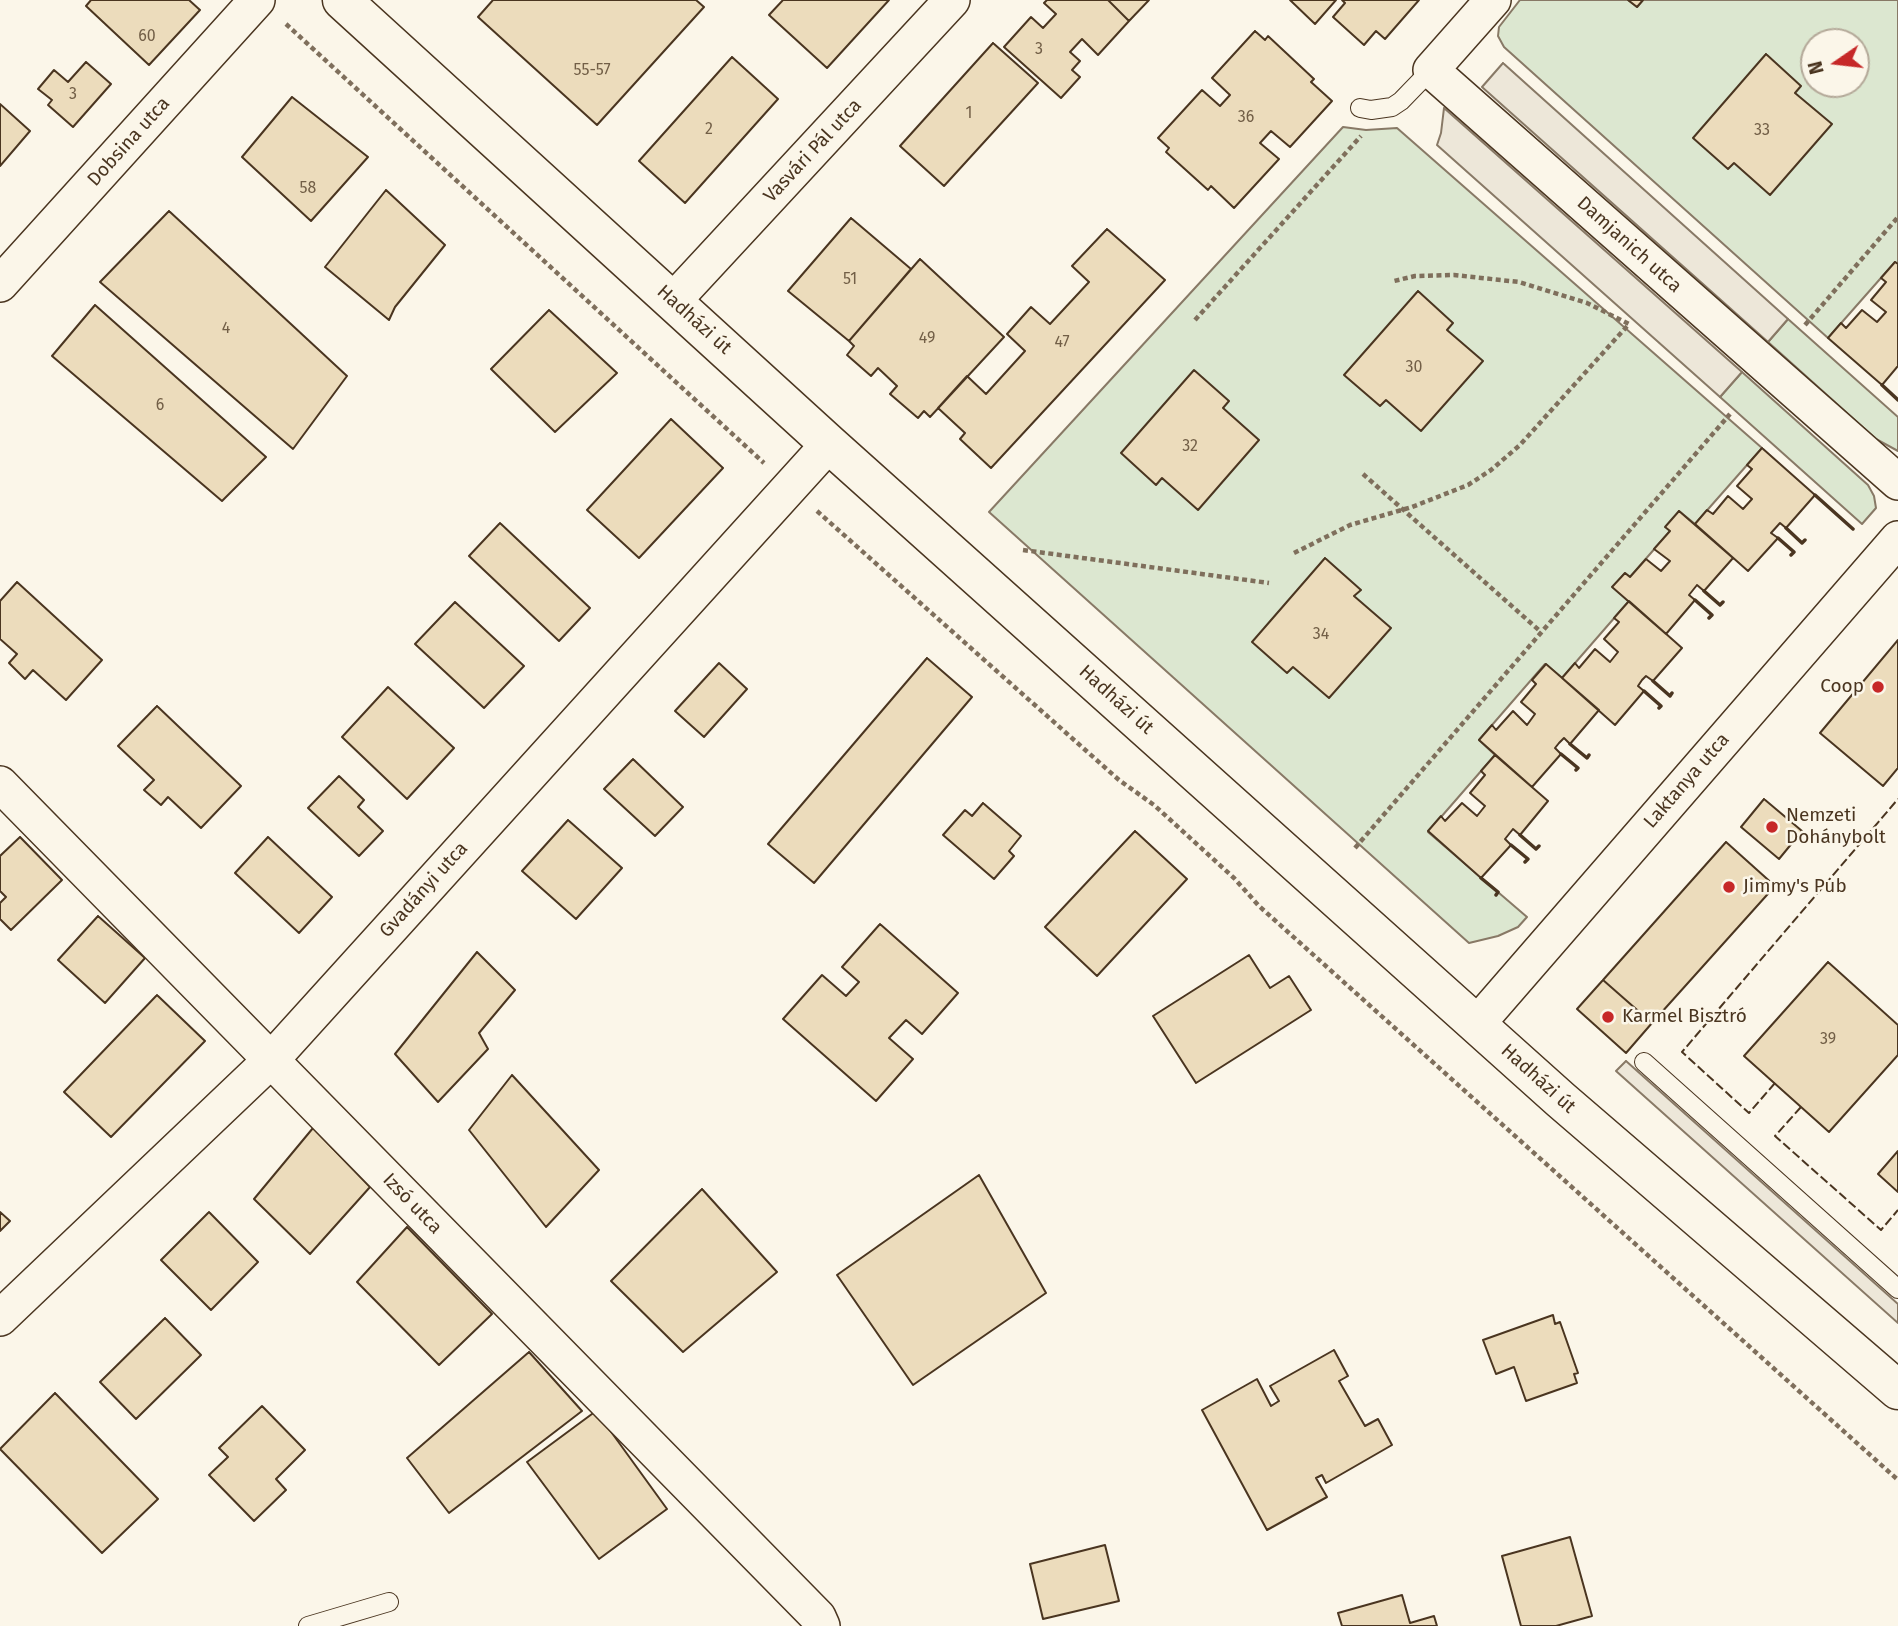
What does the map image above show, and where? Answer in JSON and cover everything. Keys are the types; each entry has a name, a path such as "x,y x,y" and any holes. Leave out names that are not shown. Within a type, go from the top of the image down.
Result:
{"street":[{"name":"Hadházi út","path":"342,0 1592,1128 1898,1390"},
{"name":"Vasvári Pál utca","path":"673,301 952,0"},
{"path":"1431,70 1493,0"},
{"name":"Dobsina utca","path":"0,284 268,9"},
{"name":"Damjanich utca","path":"1431,70 1898,482"},
{"name":"Gvadányi utca","path":"0,1318 271,1060 830,443"},
{"name":"Laktanya utca","path":"1477,1024 1898,539"},
{"name":"Izsó utca","path":"0,784 818,1617 822,1626"}],"lane":[{"path":"1360,108 1386,108 1401,101 1431,70"},
{"path":"1644,1062 1898,1289"},
{"path":"309,1626 390,1602"}],"path":[{"path":"268,9 790,487 1119,780 1154,804 1234,878 1259,906 1898,1480"},
{"path":"1195,320 1386,108"},
{"path":"1805,325 1898,217"},
{"path":"1294,554 1350,525 1468,485 1492,470 1520,445 1629,324 1587,303 1519,282 1454,275 1415,276 1394,281"},
{"path":"1355,848 1730,414"},
{"path":"1363,474 1541,632"},
{"path":"1023,550 1269,583"}],"green space":[{"path":"1520,0 1628,0 1637,7 1643,0 1898,0 1898,264 1895,262 1828,338 1504,47 1498,36 1499,27"},
{"path":"1343,127 1366,130 1397,128 1762,448 1695,524 1679,511 1670,531 1630,577 1625,573 1613,587 1629,601 1562,678 1545,664 1479,740 1495,755 1428,832 1527,917 1518,927 1498,936 1469,943 989,512"},
{"path":"1788,319 1898,417 1898,451 1876,439 1768,342"},
{"path":"1742,372 1868,485 1876,508 1862,524 1720,397"}],"shaded area":[{"path":"1503,63 1788,319 1768,342 1482,87"},
{"path":"1444,108 1742,372 1720,397 1437,145"},
{"path":"1626,1061 1898,1304 1898,1323 1616,1071"}],"building":[{"path":"91,0 189,0 200,10 149,65 86,6"},
{"path":"493,0 696,0 704,7 597,125 478,17"},
{"path":"783,0 889,0 827,68 769,15"},
{"path":"1047,0 1108,0 1129,21 1098,55 1082,39 1070,52 1080,61 1072,70 1080,77 1061,98 1004,47 1031,17 1043,28 1056,14 1044,3"},
{"path":"1108,0 1149,0 1129,21"},
{"path":"1290,0 1336,0 1315,24"},
{"path":"1342,0 1419,0 1385,39 1376,31 1364,45 1333,17 1345,3"},
{"path":"1628,0 1643,0 1637,7"},
{"path":"1255,31 1265,40 1268,36 1314,79 1311,82 1332,101 1290,147 1271,131 1260,143 1279,159 1234,208 1211,186 1208,190 1166,152 1169,148 1158,138 1202,90 1220,106 1230,95 1212,78"},
{"path":"993,43 1038,83 944,186 900,146"},
{"path":"1766,54 1800,85 1795,93 1832,124 1770,195 1734,163 1728,169 1693,138"},
{"path":"732,57 778,99 685,203 639,161"},
{"path":"86,62 111,84 73,127 48,105 52,100 38,89 54,70 68,82"},
{"path":"292,97 368,157 311,221 242,157"},
{"path":"0,104 30,131 0,166"},
{"path":"386,190 445,245 395,307 389,320 325,267"},
{"path":"169,211 347,376 293,449 100,282"},
{"path":"851,218 911,269 849,341 788,291"},
{"path":"1107,229 1165,280 991,468 960,439 965,433 938,408 967,376 986,394 1025,351 1007,334 1031,307 1050,324 1089,282 1072,266"},
{"path":"920,259 1004,337 930,417 924,411 918,418 890,394 897,386 878,368 871,376 847,355 854,346 849,341"},
{"path":"1895,262 1898,264 1898,366 1882,385 1828,338 1841,323 1846,328 1862,310 1877,322 1886,312 1871,300 1886,282 1881,278"},
{"path":"1418,291 1453,323 1447,330 1483,361 1421,431 1386,400 1380,406 1344,375"},
{"path":"95,305 266,457 222,501 52,356"},
{"path":"549,310 617,373 555,432 491,369"},
{"path":"1194,370 1229,401 1223,408 1259,440 1198,510 1162,478 1156,485 1121,453"},
{"path":"671,419 723,468 639,558 587,510"},
{"path":"1762,448 1815,495 1786,528 1780,523 1771,533 1778,538 1748,571 1695,524 1707,510 1713,514 1728,496 1743,509 1752,499 1737,486 1752,469 1747,465"},
{"path":"1679,511 1733,558 1704,591 1697,585 1689,595 1695,600 1666,634 1612,587 1625,573 1630,577 1646,559 1661,571 1670,561 1654,549 1670,531 1665,527"},
{"path":"500,523 590,608 559,641 469,556"},
{"path":"1325,558 1361,590 1354,596 1391,628 1329,698 1293,667 1287,673 1252,642"},
{"path":"17,582 102,660 66,700 33,670 25,679 9,663 17,654 0,639 0,601"},
{"path":"1629,601 1682,648 1653,681 1646,676 1642,680 1638,686 1644,691 1615,725 1562,678 1575,663 1579,668 1595,649 1610,662 1618,652 1604,639 1619,622 1614,618"},
{"path":"455,602 524,666 484,708 415,644"},
{"name":"Coop","path":"1898,640 1898,768 1883,786 1820,733"},
{"path":"927,658 972,697 814,883 768,844"},
{"path":"719,663 747,689 704,737 675,711"},
{"path":"1546,664 1599,710 1570,744 1564,738 1559,743 1555,748 1561,754 1532,787 1479,740 1492,725 1496,730 1513,711 1527,725 1535,714 1521,702 1536,684 1532,680"},
{"path":"388,687 454,748 407,799 342,737"},
{"path":"157,706 241,786 201,828 168,797 161,805 144,790 154,780 118,746"},
{"path":"1495,755 1548,801 1520,835 1513,829 1505,839 1511,845 1481,878 1428,831 1441,816 1445,821 1462,803 1477,816 1485,806 1470,793 1485,775 1481,771"},
{"path":"633,759 683,807 655,836 604,789"},
{"path":"339,776 364,800 358,807 383,831 359,856 308,808"},
{"path":"1764,799 1802,831 1779,859 1741,827"},
{"path":"983,803 1021,836 1009,851 1014,856 994,879 943,835 965,810 972,816"},
{"path":"568,820 622,868 576,919 522,871"},
{"path":"1135,831 1187,879 1097,976 1045,927"},
{"path":"20,837 62,880 11,930 0,919 0,903 6,897 0,891 0,856"},
{"path":"268,837 332,897 299,933 235,873"},
{"path":"1726,842 1775,886 1652,1023 1603,980"},
{"path":"98,916 145,958 105,1003 58,960"},
{"path":"880,924 958,993 922,1034 906,1020 889,1038 913,1059 876,1101 783,1019 822,975 846,996 859,982 842,967"},
{"path":"477,952 515,990 479,1033 488,1049 438,1102 395,1054"},
{"path":"1249,955 1270,988 1289,976 1311,1010 1196,1083 1153,1016"},
{"path":"1828,962 1898,1025 1898,1055 1829,1132 1744,1056"},
{"path":"1603,980 1652,1023 1626,1053 1577,1009"},
{"path":"157,995 205,1041 111,1137 64,1092"},
{"path":"512,1075 599,1170 546,1227 469,1130"},
{"path":"313,1128 370,1187 310,1254 254,1199"},
{"path":"1898,1151 1898,1192 1878,1174"},
{"path":"979,1175 1046,1293 913,1385 837,1275"},
{"path":"702,1189 777,1272 683,1352 611,1281"},
{"path":"0,1212 10,1221 0,1231"},
{"path":"209,1212 258,1262 211,1310 161,1260"},
{"path":"407,1227 492,1314 439,1365 357,1282"},
{"path":"1553,1315 1555,1324 1560,1322 1578,1373 1574,1374 1577,1383 1526,1401 1514,1367 1496,1374 1483,1340"},
{"path":"165,1318 201,1355 136,1419 100,1382"},
{"path":"1334,1350 1348,1376 1339,1381 1365,1426 1378,1419 1392,1445 1326,1483 1322,1475 1316,1478 1327,1497 1267,1530 1202,1410 1257,1379 1271,1406 1279,1401 1270,1386"},
{"path":"529,1352 582,1411 449,1513 407,1458"},
{"path":"55,1393 158,1499 102,1553 0,1449"},
{"path":"262,1406 305,1450 276,1479 286,1490 254,1521 209,1475 228,1457 219,1448"},
{"path":"596,1411 667,1509 599,1559 527,1462"},
{"path":"1570,1537 1592,1616 1556,1626 1521,1626 1502,1556"},
{"path":"1105,1545 1119,1601 1043,1619 1030,1564"},
{"path":"1402,1595 1410,1623 1434,1616 1437,1626 1342,1626 1338,1613"}],"fence":[{"path":"1775,1083 1749,1113 1682,1052 1898,799"},
{"path":"1801,1107 1775,1136 1881,1230 1898,1210"}],"wall":[{"path":"1882,385 1898,400"},
{"path":"1815,495 1853,529"},
{"path":"1786,528 1802,543 1805,540"},
{"path":"1778,538 1794,552 1791,555"},
{"path":"1704,591 1720,605 1723,602"},
{"path":"1695,600 1712,615 1709,618"},
{"path":"1653,681 1670,696 1672,693"},
{"path":"1644,691 1661,706 1659,708"},
{"path":"1570,744 1587,758 1589,755"},
{"path":"1561,754 1578,768 1576,770"},
{"path":"1520,835 1536,849 1539,846"},
{"path":"1511,845 1528,859 1525,862"},
{"path":"1481,878 1498,892 1496,895"}],"place":[{"name":"Coop","path":"1878,687"},
{"name":"Nemzeti Dohánybolt","path":"1772,827"},
{"name":"Jimmy's Pub","path":"1729,887"},
{"name":"Karmel Bisztró","path":"1608,1017"}]}
